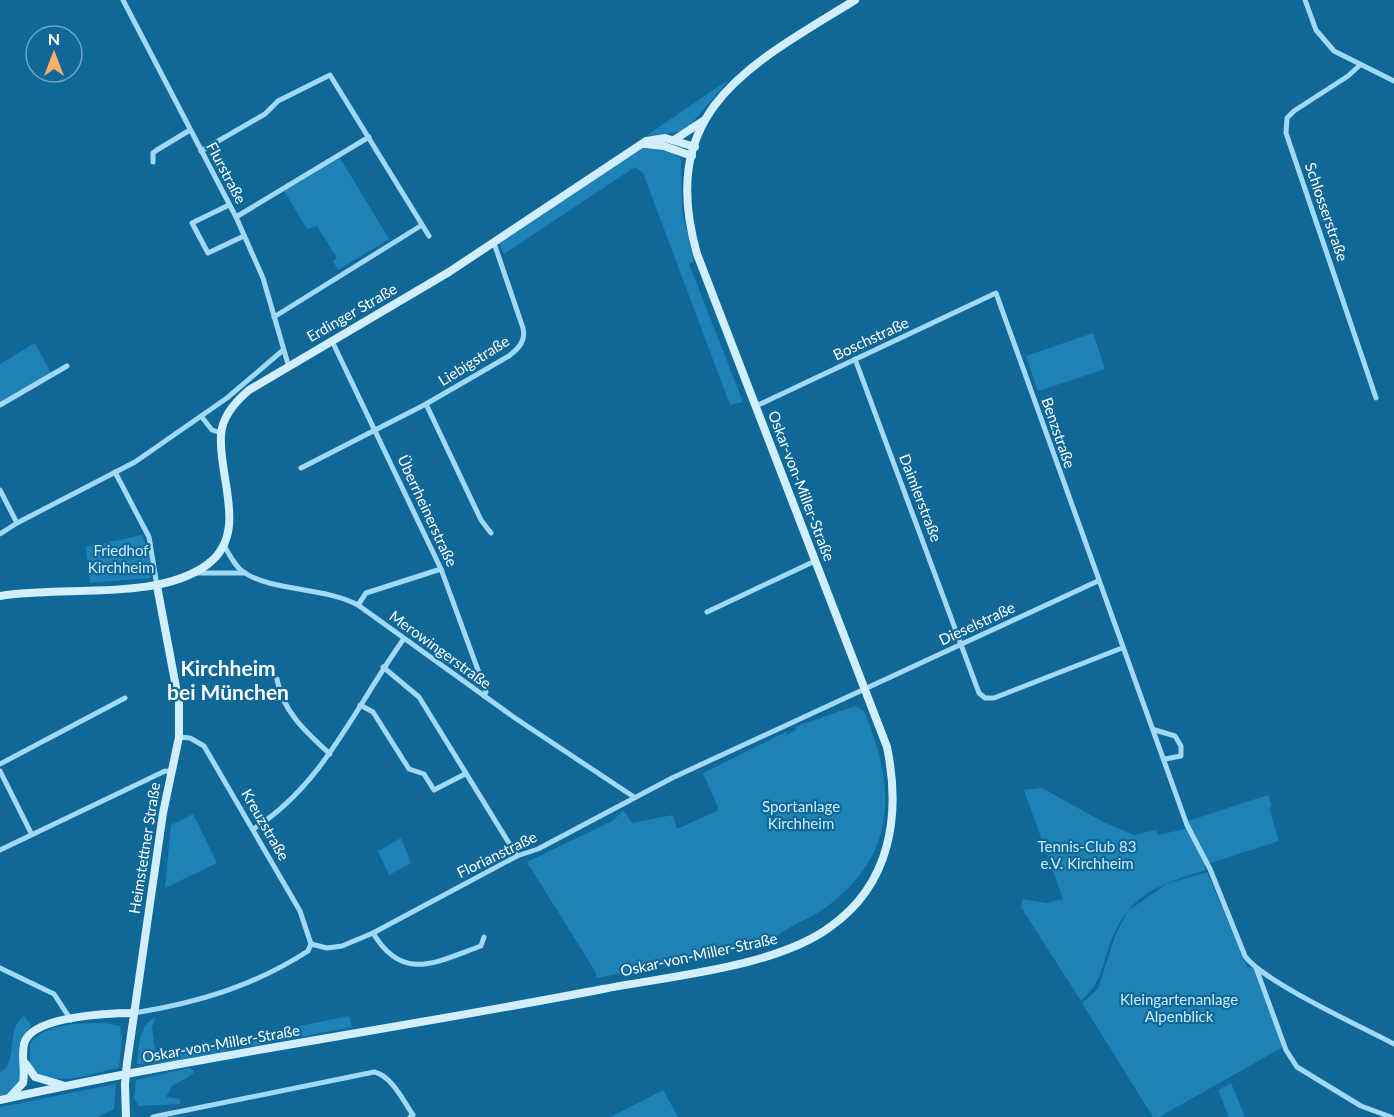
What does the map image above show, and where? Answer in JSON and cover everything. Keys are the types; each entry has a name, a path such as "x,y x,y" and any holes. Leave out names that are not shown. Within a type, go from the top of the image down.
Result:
{"main road":[{"path":"706,118 733,82 756,64 855,0"},
{"name":"Erdinger Straße","path":"674,140 685,135 706,118"},
{"name":"Oskar-von-Miller-Straße","path":"0,1100 747,961 802,944 832,926 857,902 881,864 892,828 894,797 887,747 693,238 687,198 692,156 706,118"},
{"name":"Erdinger Straße","path":"225,547 229,511 221,433 230,401 288,364 332,341 494,243 640,145 657,138 674,140 695,147"},
{"path":"640,145 664,146 692,156"},
{"path":"0,596 43,590 157,586 195,573 225,547"},
{"name":"Heimstettner Straße","path":"126,1117 125,1084 134,1013 161,827 179,737 179,703 157,586"},
{"path":"9,1098 23,1083 24,1045 30,1034 41,1026 134,1013"},
{"path":"23,1060 35,1077 66,1086"},
{"path":"118,1117 126,1117"}],"street":[{"name":"Flurstraße","path":"123,0 236,217 263,278 282,351 288,364"},
{"path":"1305,0 1316,30 1334,51 1359,66 1394,81"},
{"name":"Schlosserstraße","path":"1359,66 1348,76 1294,111 1287,118 1286,133 1376,398"},
{"path":"201,151 265,114 278,101 330,75 429,236"},
{"path":"153,162 153,153 190,130"},
{"path":"236,217 369,137"},
{"path":"229,204 192,223 208,253 244,236"},
{"path":"274,317 422,225"},
{"name":"Liebigstraße","path":"301,468 426,404 509,356 520,346 524,334 523,328 494,243"},
{"name":"Boschstraße","path":"756,406 996,293"},
{"name":"Benzstraße","path":"996,293 1122,648 1155,730 1187,825 1210,869 1245,956 1256,968"},
{"name":"Überrheinerstraße","path":"332,341 441,569 486,692 484,696"},
{"path":"0,534 135,462 201,416 230,401 282,351"},
{"name":"Daimlerstraße","path":"855,359 979,693 985,698 994,698 1122,648"},
{"path":"0,405 67,366"},
{"path":"426,404 481,520 491,533"},
{"path":"201,416 212,430 221,433"},
{"path":"116,472 149,537 157,586"},
{"path":"0,490 17,523"},
{"path":"225,547 245,573"},
{"path":"707,612 815,561"},
{"path":"358,605 366,593 441,569"},
{"path":"195,573 245,573"},
{"name":"Merowingerstraße","path":"245,573 264,581 340,596 358,605 403,640 634,797"},
{"name":"Dieselstraße","path":"866,687 1098,581"},
{"path":"253,829 272,817 330,754 383,667 403,640"},
{"path":"383,667 419,697 517,856"},
{"path":"277,679 284,700 301,728 330,754"},
{"name":"Florianstraße","path":"311,944 327,948 342,946 373,933 634,797 866,687"},
{"path":"0,764 124,698"},
{"path":"360,705 373,712 409,769 424,774 434,790 465,774"},
{"path":"1155,730 1175,736 1181,746 1181,756 1165,759"},
{"name":"Kreuzstraße","path":"179,737 190,738 204,746 300,911 311,944"},
{"path":"0,771 31,833"},
{"path":"0,850 31,833 165,771 172,771"},
{"path":"373,933 380,945 397,961 417,965 481,946 484,937"},
{"path":"134,1013 205,999 233,990 308,951 311,944"},
{"path":"0,968 54,994 71,1020"},
{"path":"1256,968 1394,1044"},
{"path":"1256,968 1286,1050 1297,1067 1361,1106 1391,1117"},
{"path":"58,1022 61,1006"},
{"path":"153,1117 374,1072 380,1073 390,1082 413,1115 410,1117"}],"green space":[{"path":"728,81 685,131 646,136 722,84"},
{"path":"643,147 671,152 681,159 682,211 694,262 689,264 743,402 730,405 643,173 635,167 504,254 499,243"},
{"path":"340,158 389,239 338,270 333,261 337,258 317,226 307,229 284,191"},
{"path":"1093,333 1105,369 1038,391 1026,356"},
{"path":"35,343 51,373 0,402 0,364"},
{"name":"Friedhof Kirchheim","path":"142,535 150,556 150,578 90,583 86,547"},
{"name":"Sportanlage Kirchheim","path":"855,706 864,711 875,739 882,766 885,793 884,818 878,842 866,866 849,887 818,913 781,933 768,944 597,978 595,971 527,862 614,820 623,810 632,823 673,815 677,829 719,810 703,773 786,732 787,735 796,730 795,727"},
{"name":"Tennis-Club 83 e.V. Kirchheim","path":"1042,788 1103,822 1134,835 1156,830 1158,835 1185,829 1189,825 1188,821 1268,795 1272,806 1269,808 1279,841 1204,865 1206,870 1157,888 1145,895 1133,905 1115,931 1099,978 1081,1001 1021,907 1023,899 1046,903 1063,899 1024,790"},
{"path":"193,814 217,863 165,888 171,825"},
{"path":"401,838 411,863 389,875 378,851"},
{"name":"Kleingartenanlage Alpenblick","path":"1207,872 1247,967 1253,968 1283,1047 1159,1117 1153,1117 1082,1003 1098,989 1116,933 1128,911 1166,884"},
{"path":"24,1016 31,1025 19,1045 22,1080 10,1093 0,1096 0,1072 6,1068 9,1061 15,1029 18,1021"},
{"path":"349,1016 352,1027 163,1063 137,1064 142,1031 149,1021 155,1018 152,1028 156,1055"},
{"path":"106,1023 120,1026 122,1037 119,1068 61,1079 39,1074 30,1067 30,1044 46,1031 65,1025"},
{"path":"189,1068 194,1071 193,1074 172,1086 166,1097 180,1099 180,1104 139,1106 134,1099 136,1080"},
{"path":"1231,1083 1245,1117 1229,1117 1218,1090"},
{"path":"116,1084 114,1109 97,1117 0,1117 0,1107"},
{"path":"663,1090 678,1117 611,1117"}],"district":[{"name":"Kirchheim bei München","path":"228,681"}]}
